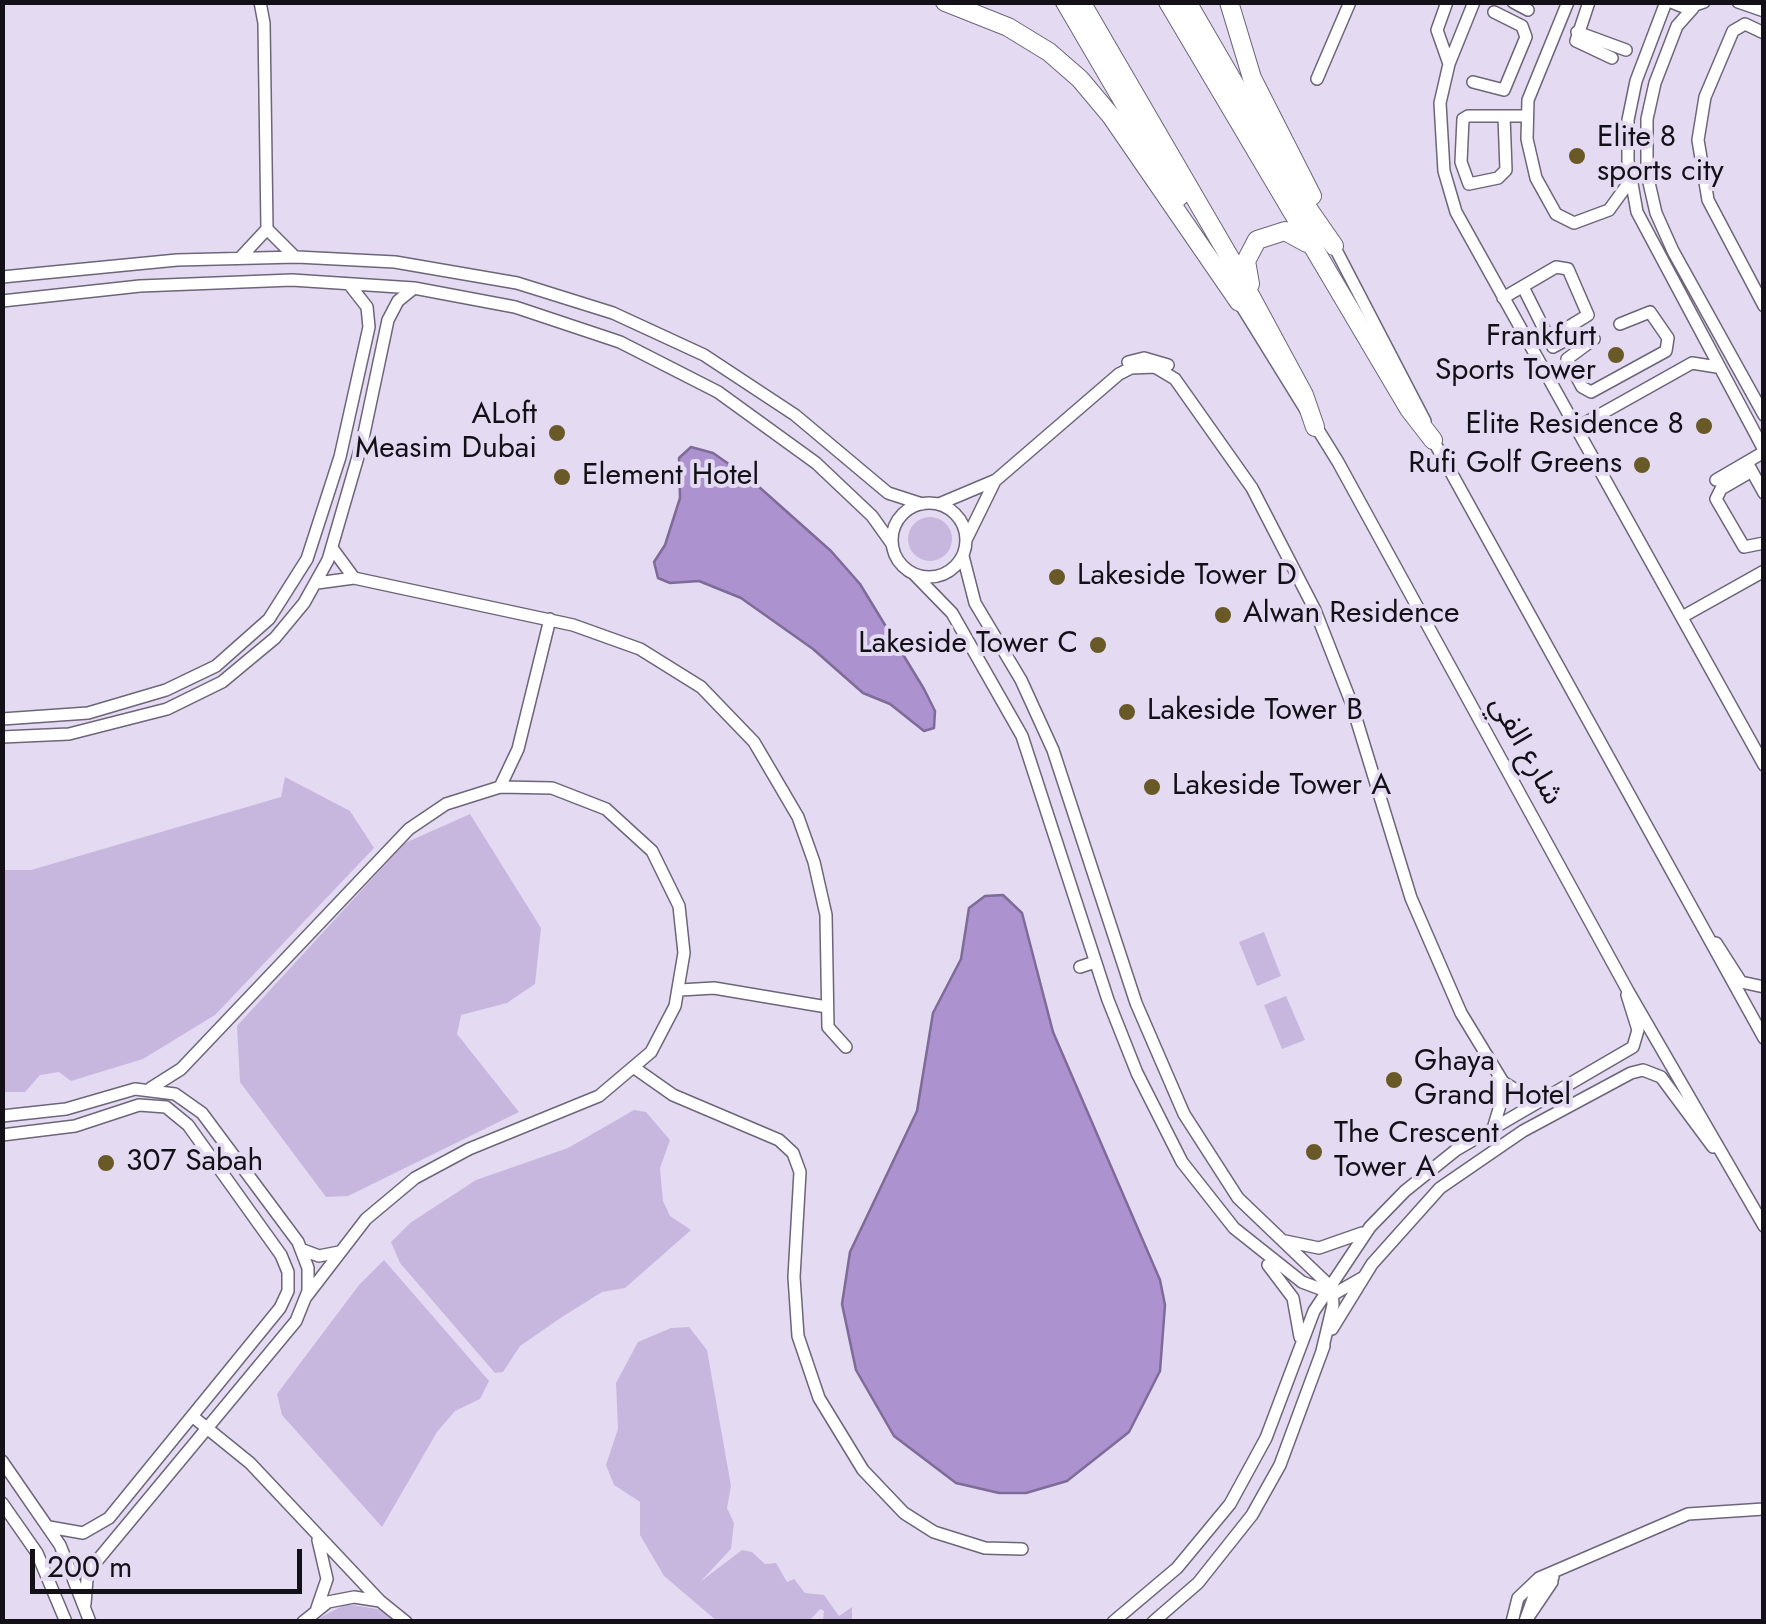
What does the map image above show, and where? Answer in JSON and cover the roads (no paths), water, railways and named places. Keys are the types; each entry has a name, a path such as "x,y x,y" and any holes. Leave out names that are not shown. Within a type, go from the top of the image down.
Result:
{"highway":[{"path":"944,2 1008,27 1049,52 1080,79 1111,116 1238,302"},
{"path":"1065,2 1238,302"},
{"path":"1081,2 1263,320 1308,404 1316,427"},
{"path":"1168,2 1311,247 1415,418 1433,440"},
{"path":"1187,2 1302,200 1334,246"},
{"path":"1229,2 1252,78 1334,246"},
{"path":"1263,320 1246,273 1250,249 1262,236 1280,231 1297,235 1311,247"}],"street":[{"path":"251,2 264,44"},
{"path":"260,2 267,229 282,248 296,257"},
{"path":"1316,79 1350,2"},
{"path":"1446,2 1437,30 1448,64"},
{"path":"1474,2 1448,64 1439,121 1445,178 1464,228 1764,765"},
{"path":"1491,6 1528,16 1513,2"},
{"path":"1568,2 1534,78 1526,116 1532,165 1556,214 1580,222 1608,210 1637,212"},
{"path":"1589,2 1576,33 1578,44 1612,58"},
{"path":"1698,5 1668,2 1631,100 1627,140 1630,181 1637,212 1667,274 1764,451 1716,498 1744,547 1753,549 1764,542"},
{"path":"1738,2 1764,11"},
{"path":"1698,5 1677,26 1654,83 1646,155 1656,213 1764,415"},
{"path":"1473,82 1501,92 1526,33 1491,6"},
{"path":"1764,32 1745,24 1735,28 1705,97 1698,140 1708,200 1764,306"},
{"path":"1558,27 1626,50"},
{"path":"1513,69 1534,78"},
{"path":"1504,116 1504,173 1472,185 1463,174 1462,120 1504,116 1526,116"},
{"path":"1445,178 1463,174"},
{"path":"1608,210 1630,181"},
{"path":"240,258 267,229"},
{"path":"1334,246 1433,440 1764,1038"},
{"path":"2,277 296,257 395,262 484,276 613,313 740,376 811,427 888,493 922,504 939,504 996,480 1110,381 1124,364 1144,358 1165,362 1252,488 1315,610 1351,702 1418,915 1454,997 1498,1076 1516,1092 1549,1098"},
{"path":"1503,298 1559,266 1568,269 1588,314 1551,343"},
{"path":"1667,274 1690,308 1705,309"},
{"path":"2,301 192,284 414,288 550,317 620,342 686,374 798,448 872,516 892,544 899,562 952,613 1012,713 1032,758 1095,962 1138,1072 1182,1162 1206,1197 1249,1242 1293,1298 1300,1342"},
{"path":"2,719 76,715 166,690 216,666 269,620 307,560 340,457 369,327 362,298 348,284"},
{"path":"1523,287 1558,350 1577,337"},
{"path":"2,736 45,736 111,726 202,694 266,647 317,583 332,548 365,430 388,320 398,301 414,288"},
{"name":"شارع الفي","path":"1238,302 1316,427 1628,991 1764,1226"},
{"path":"1594,339 1567,359 1582,387 1597,391 1664,354 1669,342 1650,312 1620,324"},
{"path":"1576,428 1692,363 1702,339"},
{"path":"1692,363 1717,367"},
{"path":"1624,376 1634,396"},
{"path":"1716,480 1749,467"},
{"path":"1749,467 1764,493"},
{"path":"914,574 936,576 956,566 996,480"},
{"path":"892,544 896,523 922,504"},
{"path":"939,504 962,521 967,539"},
{"path":"332,548 354,578"},
{"path":"963,556 975,603 1020,680 1090,839 1126,957 1189,1125 1223,1180 1329,1290"},
{"path":"1682,617 1764,572"},
{"path":"317,583 354,578 550,619 618,640 683,672 754,742 785,791 814,862 828,932 827,1007 831,1034 846,1047"},
{"path":"1672,599 1704,604"},
{"path":"1692,635 1704,604"},
{"path":"500,787 518,748 550,619"},
{"path":"518,748 519,786"},
{"path":"84,1604 87,1580 96,1562 296,1321 306,1297 366,1219 415,1178 469,1149 599,1096 636,1069 660,1038 680,990 682,922 672,886 638,835 588,800 552,788 519,786 458,798 409,829 186,1062 167,1081 151,1088"},
{"path":"1053,876 1068,871"},
{"path":"1702,931 1718,946 1740,982 1764,988"},
{"path":"1080,968 1095,962"},
{"path":"683,969 714,988"},
{"path":"680,990 714,988 827,1007"},
{"path":"1278,1238 1319,1248 1350,1240 1370,1227 1438,1163 1633,1047 1638,1030 1628,1007 1628,991"},
{"path":"172,1111 186,1062"},
{"path":"636,1069 684,1101 779,1140 796,1159 794,1315 798,1336 824,1408 863,1470 904,1514 934,1532 985,1548 1022,1549"},
{"path":"1154,1621 1198,1583 1252,1516 1280,1465 1322,1350 1362,1278 1403,1225 1458,1174 1524,1130 1630,1072 1643,1070 1660,1076 1725,1157"},
{"path":"1493,1128 1501,1102 1498,1076"},
{"path":"2,1116 53,1112 127,1090 151,1088 175,1094 202,1113 303,1250 309,1276 306,1297"},
{"path":"2,1135 74,1126 139,1104 172,1111 188,1125 281,1255 289,1282 280,1308 104,1523 89,1532 74,1534 49,1527"},
{"path":"1113,1622 1177,1568 1230,1504 1266,1438 1300,1342 1370,1227"},
{"path":"1249,1242 1329,1290"},
{"path":"303,1250 319,1256 340,1252"},
{"path":"1329,1290 1362,1278"},
{"path":"1322,1350 1329,1290"},
{"path":"192,1416 250,1463 380,1602 406,1622"},
{"path":"2,1461 49,1527 90,1622"},
{"path":"2,1503 36,1553 66,1622"},
{"path":"1512,1622 1518,1598 1532,1582 1688,1514 1764,1512"},
{"path":"312,1528 327,1568 316,1609"},
{"path":"25,1561 36,1553"},
{"path":"1525,1621 1531,1602 1556,1574"},
{"path":"1525,1621 1556,1574"},
{"path":"303,1622 316,1609 354,1596 380,1602"},
{"path":"1518,1598 1531,1602"}],"place":[{"name":"Elite 8 sports city","path":"1577,156"},
{"name":"Frankfurt Sports Tower","path":"1616,355"},
{"name":"Elite Residence 8","path":"1704,426"},
{"name":"ALoft Measim Dubai","path":"557,433"},
{"name":"Rufi Golf Greens","path":"1642,465"},
{"name":"Element Hotel","path":"562,477"},
{"name":"Lakeside Tower D","path":"1057,577"},
{"name":"Alwan Residence","path":"1223,615"},
{"name":"Lakeside Tower C","path":"1098,645"},
{"name":"Lakeside Tower B","path":"1127,712"},
{"name":"Lakeside Tower A","path":"1152,787"},
{"name":"Ghaya Grand Hotel","path":"1394,1080"},
{"name":"The Crescent Tower A","path":"1314,1152"},
{"name":"307 Sabah","path":"106,1163"}]}
